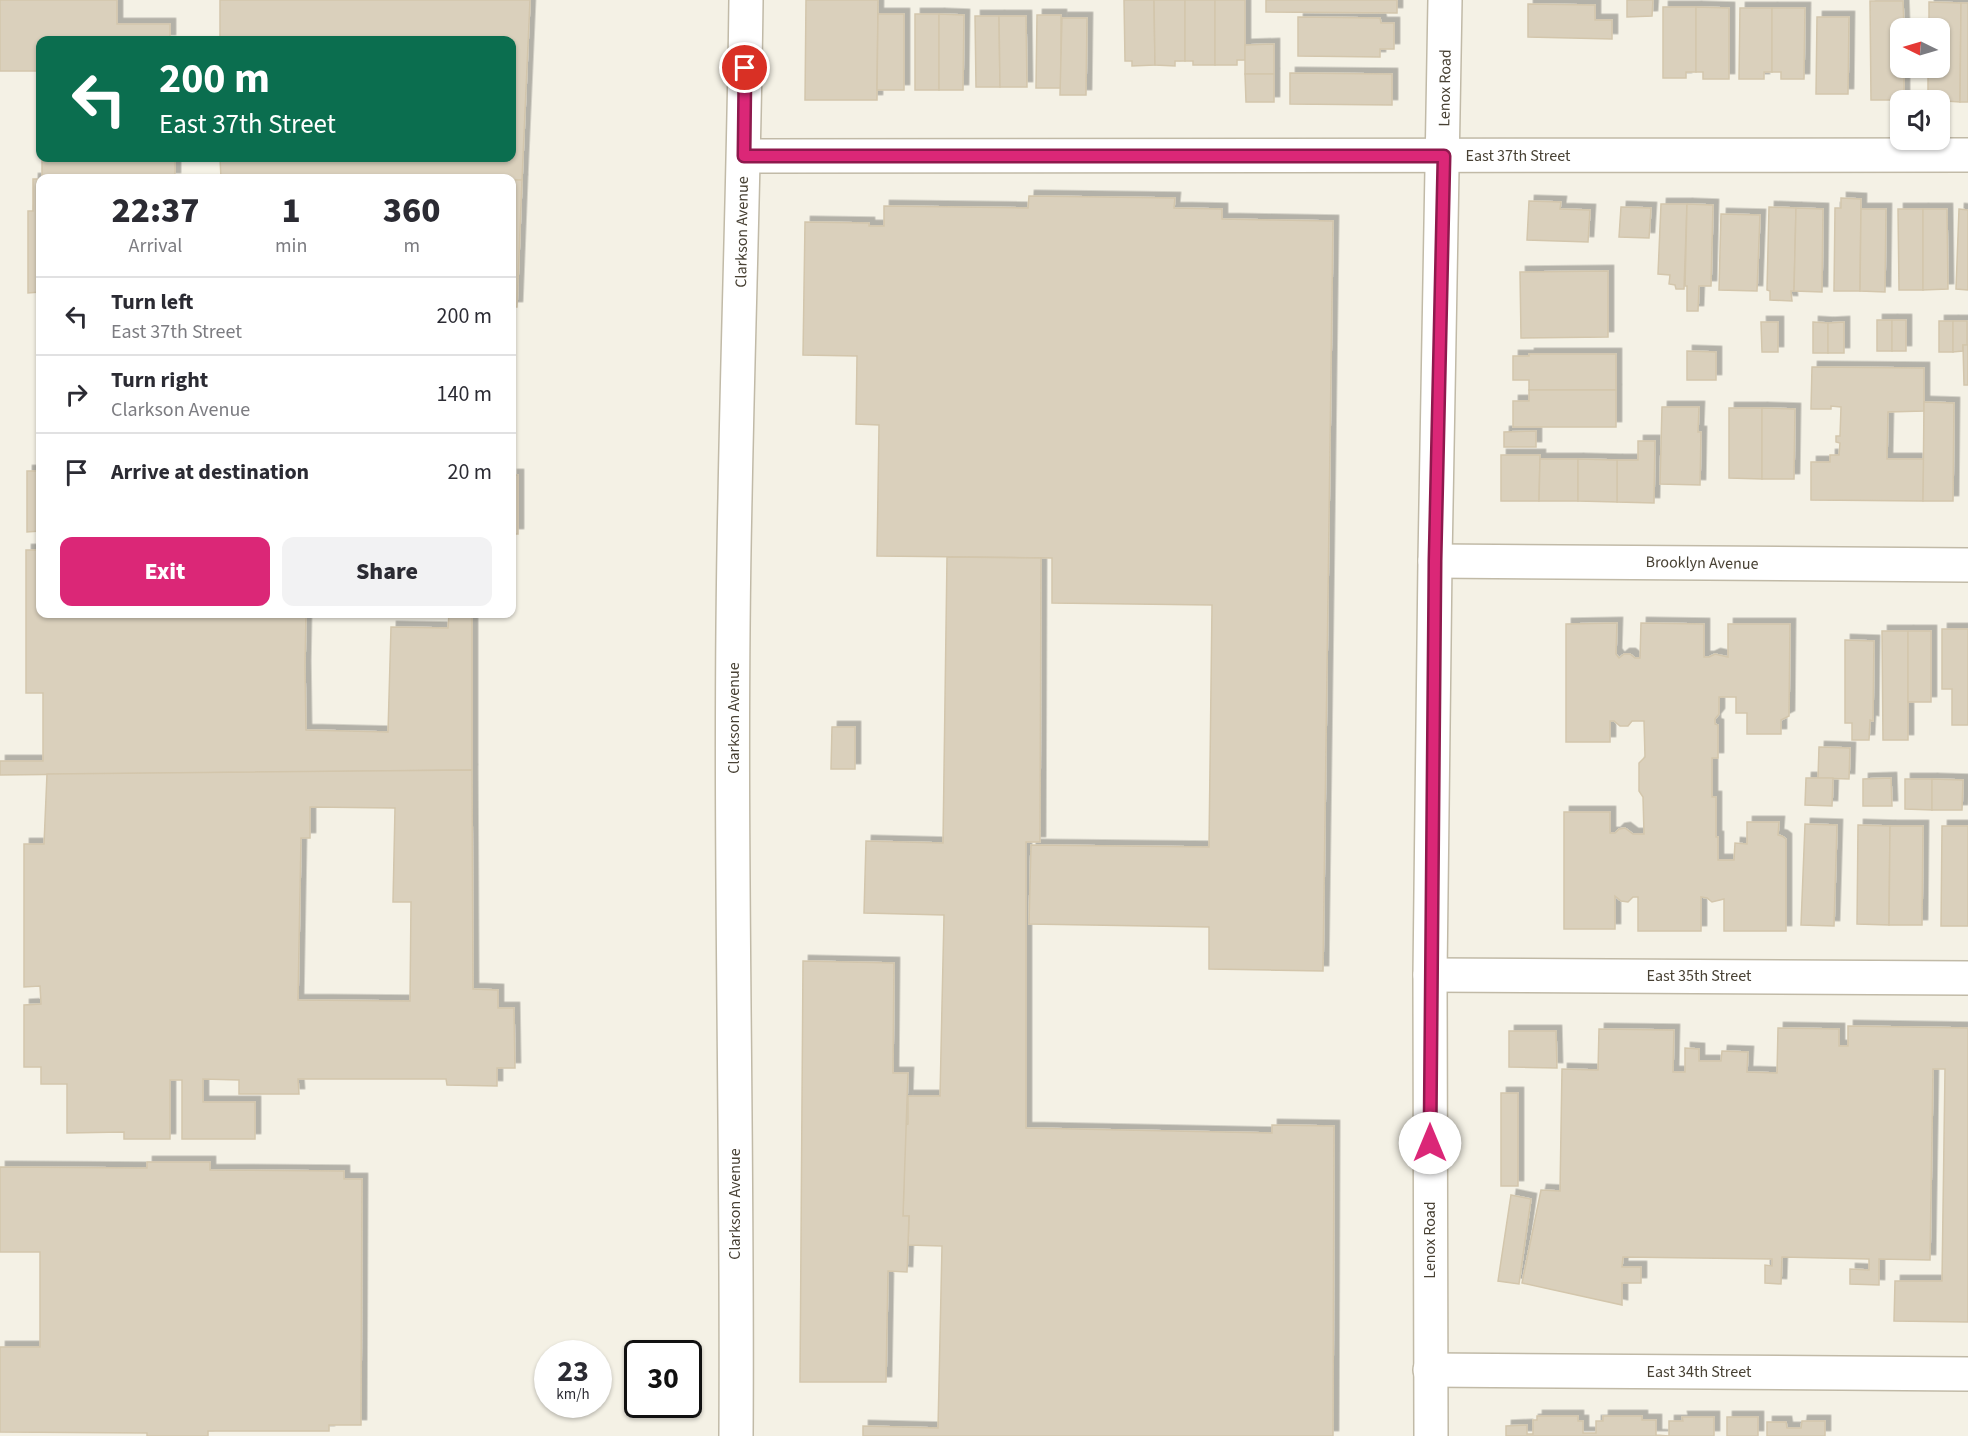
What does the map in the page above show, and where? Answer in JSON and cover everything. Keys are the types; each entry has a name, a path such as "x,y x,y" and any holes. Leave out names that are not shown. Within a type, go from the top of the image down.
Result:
{"street":[{"name":"Clarkson Avenue","path":"736,1436 733,777 735,497 746,0"},
{"name":"Lenox Road","path":"1431,1436 1430,975 1445,0"},
{"name":"East 37th Street","path":"744,156 1968,155"},
{"name":"Brooklyn Avenue","path":"1435,561 1968,565"},
{"name":"East 35th Street","path":"1430,975 1968,978"},
{"name":"East 34th Street","path":"1430,1370 1968,1374"}],"building":[{"path":"0,0 117,0 117,24 170,24 170,36 36,36 36,71 0,71"},
{"path":"220,0 530,0 522,180 516,180 516,174 221,174 220,162 516,162 516,36 220,36"},
{"path":"806,0 878,0 877,100 805,100"},
{"path":"1124,0 1154,0 1155,65 1132,66 1132,61 1125,61"},
{"path":"1154,0 1185,0 1185,61 1175,61 1175,66 1155,65"},
{"path":"1185,0 1215,0 1215,65 1193,65 1193,61 1185,61"},
{"path":"1215,0 1245,0 1245,60 1237,60 1237,65 1215,65"},
{"path":"1266,0 1397,0 1397,13 1266,12"},
{"path":"1627,0 1653,0 1652,16 1627,17"},
{"path":"1870,1 1903,1 1904,18 1890,18 1890,78 1904,78 1904,90 1890,90 1890,100 1871,100"},
{"path":"1929,2 1961,3 1960,102 1950,101 1950,90 1928,90 1928,78 1950,78 1950,18 1929,18"},
{"path":"1961,3 1968,3 1968,102 1960,102"},
{"path":"1528,4 1595,5 1595,20 1612,20 1612,39 1528,37"},
{"path":"1663,7 1696,7 1696,72 1686,72 1686,78 1663,78"},
{"path":"1696,7 1729,8 1729,79 1703,79 1703,72 1696,72"},
{"path":"1740,8 1772,8 1772,72 1764,72 1764,79 1739,79"},
{"path":"1772,8 1805,8 1804,79 1781,79 1781,72 1772,72"},
{"path":"878,14 904,14 904,90 877,90"},
{"path":"915,14 939,14 939,90 915,90"},
{"path":"939,14 964,15 963,90 939,90"},
{"path":"1037,15 1061,15 1061,88 1036,88"},
{"path":"975,16 999,16 1000,87 976,87"},
{"path":"999,16 1026,16 1027,87 1000,87"},
{"path":"1298,17 1380,18 1381,23 1394,23 1394,49 1380,49 1380,57 1298,56"},
{"path":"1817,17 1849,17 1848,94 1816,94"},
{"path":"1062,18 1087,18 1086,95 1060,95"},
{"path":"1274,44 1274,74 1245,74 1245,45"},
{"path":"1290,73 1392,74 1392,105 1290,104"},
{"path":"1245,74 1274,74 1274,102 1246,102"},
{"path":"42,162 175,162 175,174 42,174"},
{"path":"33,179 36,179 36,292 28,293 28,211 33,211"},
{"path":"516,180 522,180 517,307"},
{"path":"1029,196 1175,198 1174,208 1222,209 1222,219 1333,221 1323,971 1209,969 1209,927 1029,924 1031,845 1209,847 1212,605 1052,603 1052,558 877,556 879,425 856,424 857,356 803,355 805,222 869,223 869,226 884,226 884,206 1028,208"},
{"path":"1841,198 1861,199 1860,291 1834,291 1835,208 1841,208"},
{"path":"1529,201 1561,202 1560,209 1590,210 1588,242 1527,240"},
{"path":"1661,204 1687,204 1684,289 1676,289 1675,285 1669,284 1670,275 1658,274"},
{"path":"1687,204 1713,205 1711,286 1699,286 1698,311 1687,311 1687,286 1685,286"},
{"path":"1621,207 1651,208 1649,238 1619,237"},
{"path":"1769,207 1796,208 1792,301 1770,300 1770,291 1767,290"},
{"path":"1796,208 1823,209 1822,292 1794,291"},
{"path":"1861,209 1886,209 1885,292 1860,291"},
{"path":"1898,209 1923,209 1923,290 1899,290"},
{"path":"1923,209 1947,209 1948,289 1923,290"},
{"path":"1959,209 1968,210 1968,290 1956,289"},
{"path":"1721,214 1760,215 1757,291 1719,290"},
{"path":"1608,271 1608,337 1521,338 1520,272"},
{"path":"1877,320 1892,320 1892,351 1877,351"},
{"path":"1892,320 1906,320 1906,351 1892,351"},
{"path":"1939,321 1953,321 1953,352 1939,352"},
{"path":"1953,321 1967,321 1967,345 1963,345 1963,351 1953,352"},
{"path":"1761,322 1778,322 1778,352 1762,352"},
{"path":"1813,322 1828,323 1828,353 1813,353"},
{"path":"1844,322 1844,353 1828,353 1828,323"},
{"path":"1963,345 1968,345 1968,385 1964,385"},
{"path":"1687,351 1716,352 1716,380 1687,380"},
{"path":"1529,354 1616,354 1616,390 1529,390 1529,380 1513,380 1513,356 1529,356"},
{"path":"1812,367 1924,368 1924,411 1888,412 1887,459 1924,459 1923,501 1811,500 1811,462 1830,462 1830,455 1839,455 1840,443 1836,442 1836,436 1840,436 1841,407 1811,409"},
{"path":"1529,390 1616,390 1616,427 1513,427 1513,401 1529,401"},
{"path":"1924,402 1954,403 1953,501 1923,501"},
{"path":"1662,407 1699,407 1700,485 1660,484"},
{"path":"1729,408 1762,408 1762,479 1729,478"},
{"path":"1762,408 1795,409 1794,479 1762,479"},
{"path":"1536,431 1536,447 1504,447 1504,432"},
{"path":"1638,441 1655,441 1654,503 1617,502 1617,460 1638,460"},
{"path":"1501,455 1540,455 1539,501 1501,501"},
{"path":"1540,459 1578,459 1578,501 1539,501"},
{"path":"1578,459 1617,460 1617,502 1578,501"},
{"path":"27,471 36,471 36,531 27,532"},
{"path":"516,475 518,475 518,534 516,534"},
{"path":"26,550 36,550 36,618 306,618 306,730 388,732 391,627 448,628 449,618 472,618 472,770 0,775 0,761 43,761 43,693 26,693"},
{"path":"947,557 1041,558 1040,842 1026,842 1026,1128 1272,1133 1272,1125 1334,1126 1333,1436 863,1436 863,1426 938,1428 942,1246 908,1245 909,1216 903,1216 908,1096 940,1096 944,915 864,913 866,841 943,843"},
{"path":"1617,623 1616,654 1619,658 1624,654 1630,654 1635,658 1640,658 1641,623 1704,624 1704,657 1715,654 1728,657 1728,624 1790,624 1789,716 1781,720 1781,734 1747,734 1747,713 1736,713 1736,697 1719,697 1719,714 1715,719 1715,724 1718,725 1718,758 1712,758 1712,797 1716,797 1718,860 1734,860 1735,843 1747,844 1747,822 1779,822 1778,835 1786,839 1786,931 1724,931 1724,899 1712,902 1701,897 1701,931 1638,931 1638,897 1633,897 1628,902 1621,901 1615,896 1615,929 1564,929 1564,812 1610,812 1610,833 1625,828 1633,834 1644,834 1643,797 1639,791 1639,763 1645,757 1644,721 1632,721 1628,726 1620,726 1610,721 1610,742 1566,742 1566,624"},
{"path":"1942,629 1968,629 1968,725 1952,725 1952,689 1942,689"},
{"path":"1882,631 1908,631 1908,740 1883,740"},
{"path":"1908,631 1931,631 1931,702 1908,702"},
{"path":"1845,640 1874,641 1873,721 1870,720 1869,740 1852,740 1852,723 1845,723"},
{"path":"832,727 855,727 855,769 831,769"},
{"path":"1819,747 1850,748 1849,779 1818,778"},
{"path":"472,770 473,989 498,990 498,1008 514,1008 515,1068 497,1068 497,1086 447,1085 446,1079 298,1079 299,1094 239,1094 239,1080 203,1079 203,1102 255,1102 255,1139 182,1139 182,1080 170,1080 170,1139 124,1139 124,1132 67,1133 67,1084 41,1084 41,1067 24,1067 24,1005 41,1004 40,986 24,987 24,844 44,844 47,774","holes":["310,807 395,808 393,902 411,902 410,1001 298,1000 301,838 310,838"]},
{"path":"1806,778 1833,778 1832,806 1805,805"},
{"path":"1891,778 1892,806 1863,806 1863,779"},
{"path":"1905,779 1932,779 1932,810 1905,809"},
{"path":"1932,779 1963,780 1962,810 1932,810"},
{"path":"1805,824 1837,825 1834,926 1801,925"},
{"path":"1858,825 1890,826 1889,925 1857,924"},
{"path":"1890,826 1923,826 1922,925 1889,925"},
{"path":"1942,826 1968,826 1968,926 1941,926"},
{"path":"803,961 894,963 893,1073 908,1073 903,1216 909,1216 907,1272 888,1271 886,1382 800,1382"},
{"path":"1848,1026 1968,1028 1968,1322 1894,1321 1895,1281 1942,1281 1945,1069 1933,1069 1930,1260 1879,1259 1879,1285 1850,1284 1850,1269 1869,1270 1869,1259 1782,1257 1781,1284 1765,1283 1765,1265 1772,1266 1772,1259 1623,1257 1622,1267 1641,1267 1641,1283 1622,1283 1622,1305 1522,1283 1541,1190 1560,1191 1562,1069 1598,1070 1599,1029 1674,1030 1673,1072 1685,1072 1685,1048 1699,1049 1699,1061 1721,1061 1722,1051 1748,1052 1747,1072 1777,1073 1778,1028 1839,1029 1839,1046 1848,1046"},
{"path":"1509,1031 1556,1031 1557,1068 1509,1067"},
{"path":"1501,1093 1518,1093 1518,1186 1501,1186"},
{"path":"147,1162 210,1162 210,1170 344,1171 344,1179 362,1179 361,1425 329,1425 329,1431 208,1431 208,1436 147,1436 147,1433 0,1432 0,1347 40,1347 40,1252 0,1252 0,1167 147,1168"},
{"path":"1511,1195 1531,1199 1519,1284 1498,1281"},
{"path":"1537,1416 1578,1416 1578,1421 1583,1421 1583,1433 1596,1433 1596,1421 1603,1421 1603,1416 1642,1416 1642,1420 1656,1420 1656,1435 1669,1436 1506,1436 1506,1426 1527,1425 1527,1434 1533,1434 1533,1420 1537,1420"},
{"path":"1682,1417 1714,1417 1714,1436 1669,1436 1669,1421 1683,1421"},
{"path":"1727,1417 1758,1417 1758,1436 1727,1436"},
{"path":"1802,1421 1825,1421 1825,1436 1767,1436 1767,1422 1786,1422 1787,1428 1801,1428"}],"route":[{"path":"745,68 744,156 1444,156 1435,561 1430,1143"}]}
